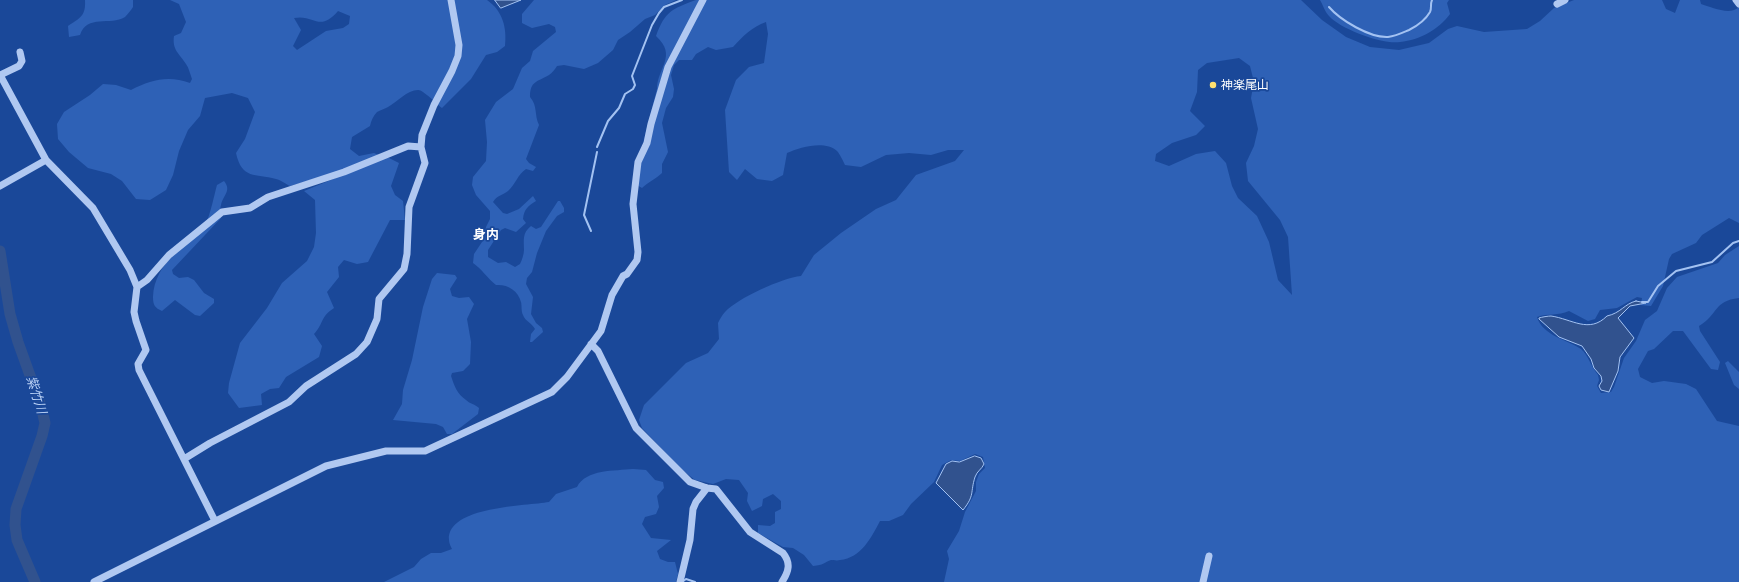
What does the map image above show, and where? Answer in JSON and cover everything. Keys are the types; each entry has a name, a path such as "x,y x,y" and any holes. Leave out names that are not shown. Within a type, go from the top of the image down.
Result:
{"street":[{"path":"184,459 210,443 289,402 311,383 356,354 368,342 377,319 379,299 404,269 407,254 409,207 425,163 422,147 422,135 434,105 452,71 458,56 458,45 451,0"},
{"path":"94,582 326,466 386,451 425,451 552,392 567,377 601,331 608,305 617,285 637,260 638,252 634,204 638,162 647,142 668,68 703,0"},
{"path":"1557,4 1565,0"},
{"path":"1738,0 1739,4"},
{"path":"20,52 22,61 19,66 0,75 46,160 93,208 130,270 137,287 134,312 146,350 138,364 139,370 215,521"},
{"path":"137,287 147,280 169,255 222,212 250,208 268,197 344,172 408,146 422,147"},
{"path":"0,186 46,160"},
{"path":"591,344 598,351 636,428 690,482 707,488 716,489 750,532 782,553 786,558 788,569 782,582"},
{"path":"680,582 690,540 696,502 707,488"},
{"path":"1203,582 1209,556"}],"shaded area":[{"path":"85,0 133,0 133,7 125,17 113,21 93,22 83,29 80,35 69,37 68,26 76,21 83,13"},
{"path":"170,0 487,0 497,9 503,20 505,46 497,52 486,55 471,79 442,108 426,94 418,90 410,92 388,107 377,112 372,119 370,126 352,137 350,149 359,156 374,153 381,156 342,171 290,186 282,181 250,174 242,168 239,162 236,153 245,139 255,112 248,98 232,93 205,98 200,116 188,130 179,151 173,175 166,190 150,200 136,199 122,181 111,174 88,168 69,152 58,139 57,124 64,112 90,95 103,84 116,85 131,90 153,81 167,79 190,83 192,79 188,67 174,45 174,36 181,33 186,22 179,4","holes":["338,11 350,16 349,24 343,28 326,31 297,50 293,46 301,30 294,18 301,17 321,22 326,21"]},
{"path":"495,0 521,0 501,8"},
{"path":"534,0 676,0 665,5 655,15 645,19 618,40 613,50 598,63 584,69 564,65 557,66 550,74 535,83 531,88 530,97 535,107 539,125 526,159 529,163 536,167 533,171 526,169 523,171 510,189 506,193 496,198 493,202 503,213 507,214 519,209 533,196 536,201 525,210 523,219 526,223 516,232 505,228 501,230 488,250 488,257 498,263 506,262 515,267 520,264 524,253 524,237 526,231 531,226 536,229 541,227 558,201 560,201 564,208 564,212 557,216 546,231 537,253 532,272 527,278 526,284 533,297 531,314 536,323 542,328 543,332 532,342 530,342 531,334 535,329 524,317 520,298 515,291 508,287 496,285 473,263 474,254 484,239 486,227 490,219 490,211 476,195 472,185 473,177 486,161 487,142 485,120 496,102 513,89 522,68 530,61 533,51 556,32 555,27 549,24 532,28 522,23 522,14"},
{"path":"696,0 1301,0 1322,20 1346,37 1370,47 1399,50 1429,43 1448,29 1457,26 1484,32 1527,29 1540,21 1554,8 1574,0 1662,0 1666,9 1675,13 1680,0 1700,0 1701,4 1726,11 1735,10 1739,7 1739,223 1729,218 1702,235 1696,243 1672,254 1669,259 1663,286 1651,306 1641,305 1642,298 1637,297 1617,308 1600,310 1595,319 1588,321 1569,311 1537,317 1544,329 1581,349 1598,375 1599,380 1597,386 1601,393 1611,392 1624,358 1636,341 1645,320 1657,311 1667,288 1677,277 1718,263 1725,255 1739,246 1739,298 1720,305 1710,317 1699,326 1700,331 1720,362 1718,370 1711,369 1683,331 1673,331 1654,349 1648,351 1638,369 1640,377 1652,383 1664,381 1686,384 1696,389 1717,421 1739,426 1739,582 944,582 949,559 947,551 959,531 965,512 976,491 976,482 979,474 985,468 983,457 975,454 960,461 951,460 942,465 934,482 911,504 903,515 889,521 880,521 869,540 860,551 847,558 831,560 813,566 804,555 793,548 783,547 758,533 758,525 770,526 775,523 775,512 781,509 781,501 773,494 763,499 762,506 752,511 747,501 748,493 739,480 726,479 713,484 695,480 681,469 642,428 639,420 644,405 686,363 708,353 719,339 718,323 721,317 731,307 750,295 783,280 801,276 814,255 841,233 876,209 896,200 916,175 955,161 964,150 948,150 931,155 909,153 886,155 861,167 845,165 837,151 826,146 819,145 805,147 787,153 783,175 772,181 757,179 745,169 737,180 729,172 725,110 736,80 749,67 764,63 768,34 766,22 756,26 748,32 733,47 716,50 708,47 696,54 692,60 679,60 674,65 671,75 674,89 673,97 666,108 662,123 668,152 662,164 662,173 642,188 637,185 644,139 666,56 662,43 656,36 666,16 675,9","holes":["1239,58 1250,66 1254,82 1251,98 1258,129 1254,146 1246,163 1248,181 1280,220 1288,237 1292,295 1278,280 1269,242 1257,216 1238,198 1232,186 1226,163 1215,151 1196,154 1169,166 1155,161 1156,154 1172,143 1196,135 1205,126 1190,111 1197,92 1198,70 1207,63"]},
{"path":"1320,0 1449,0 1447,3 1450,14 1435,29 1422,36 1407,41 1393,42 1373,39 1342,26 1328,14"},
{"path":"387,157 399,163 391,186 395,195 403,201 405,220 390,220 368,262 357,264 344,260 338,267 339,277 327,292 334,308 326,314 314,334 322,346 319,357 286,377 279,388 270,389 261,394 262,405 239,408 228,393 229,383 240,343 267,308 282,283 307,261 314,247 316,233 315,200 304,191"},
{"path":"224,181 227,190 222,202 221,218 172,270 173,274 179,278 188,277 194,280 204,293 214,299 214,303 200,316 195,315 175,300 162,311 155,306 153,302 155,285 159,274 173,255 207,220 217,185"},
{"path":"437,273 455,275 457,278 450,289 452,296 459,298 469,297 474,304 467,319 471,342 470,364 463,371 452,373 451,376 460,395 479,408 478,414 452,434 447,434 443,427 436,424 393,420 402,404 403,390 412,360 423,307 432,279"},
{"path":"1636,301 1646,303 1630,306 1618,318 1634,338 1620,357 1618,371 1609,392 1601,390 1599,386 1602,381 1601,376 1594,368 1591,359 1582,346 1559,337 1539,319 1551,316 1580,324 1594,324 1607,316 1616,313 1628,304"},
{"path":"1728,361 1739,372 1739,389 1734,385 1725,363"},
{"path":"975,456 981,458 984,464 976,475 971,497 963,510 936,483 946,464 952,461 959,462"},
{"path":"633,469 646,470 655,480 663,482 664,488 657,496 659,507 656,514 645,517 642,524 651,538 671,540 657,551 660,559 668,562 675,562 678,574 676,582 384,582 414,567 421,559 431,553 441,553 452,549 449,540 452,529 461,520 474,514 507,507 549,502 556,494 577,487 581,481 594,474"}],"waterway":[{"path":"597,147 608,121 619,108 625,94 633,89 635,85 632,76 652,25 664,7 682,0"},
{"path":"1329,7 1340,17 1356,27 1373,35 1388,37 1409,30 1421,22 1430,12 1432,0"},
{"path":"591,231 584,215 597,152"},
{"path":"1642,302 1648,302 1658,286 1676,271 1712,262 1733,243 1739,241"},
{"name":"紫竹川","path":"0,251 10,314 18,342 41,406 45,423 42,436 16,509 15,525 17,540 35,582"},
{"path":"682,582 686,579 695,582"}],"place":[{"name":"神楽尾山","path":"1213,85"}],"district":[{"name":"身内","path":"486,235"}]}
